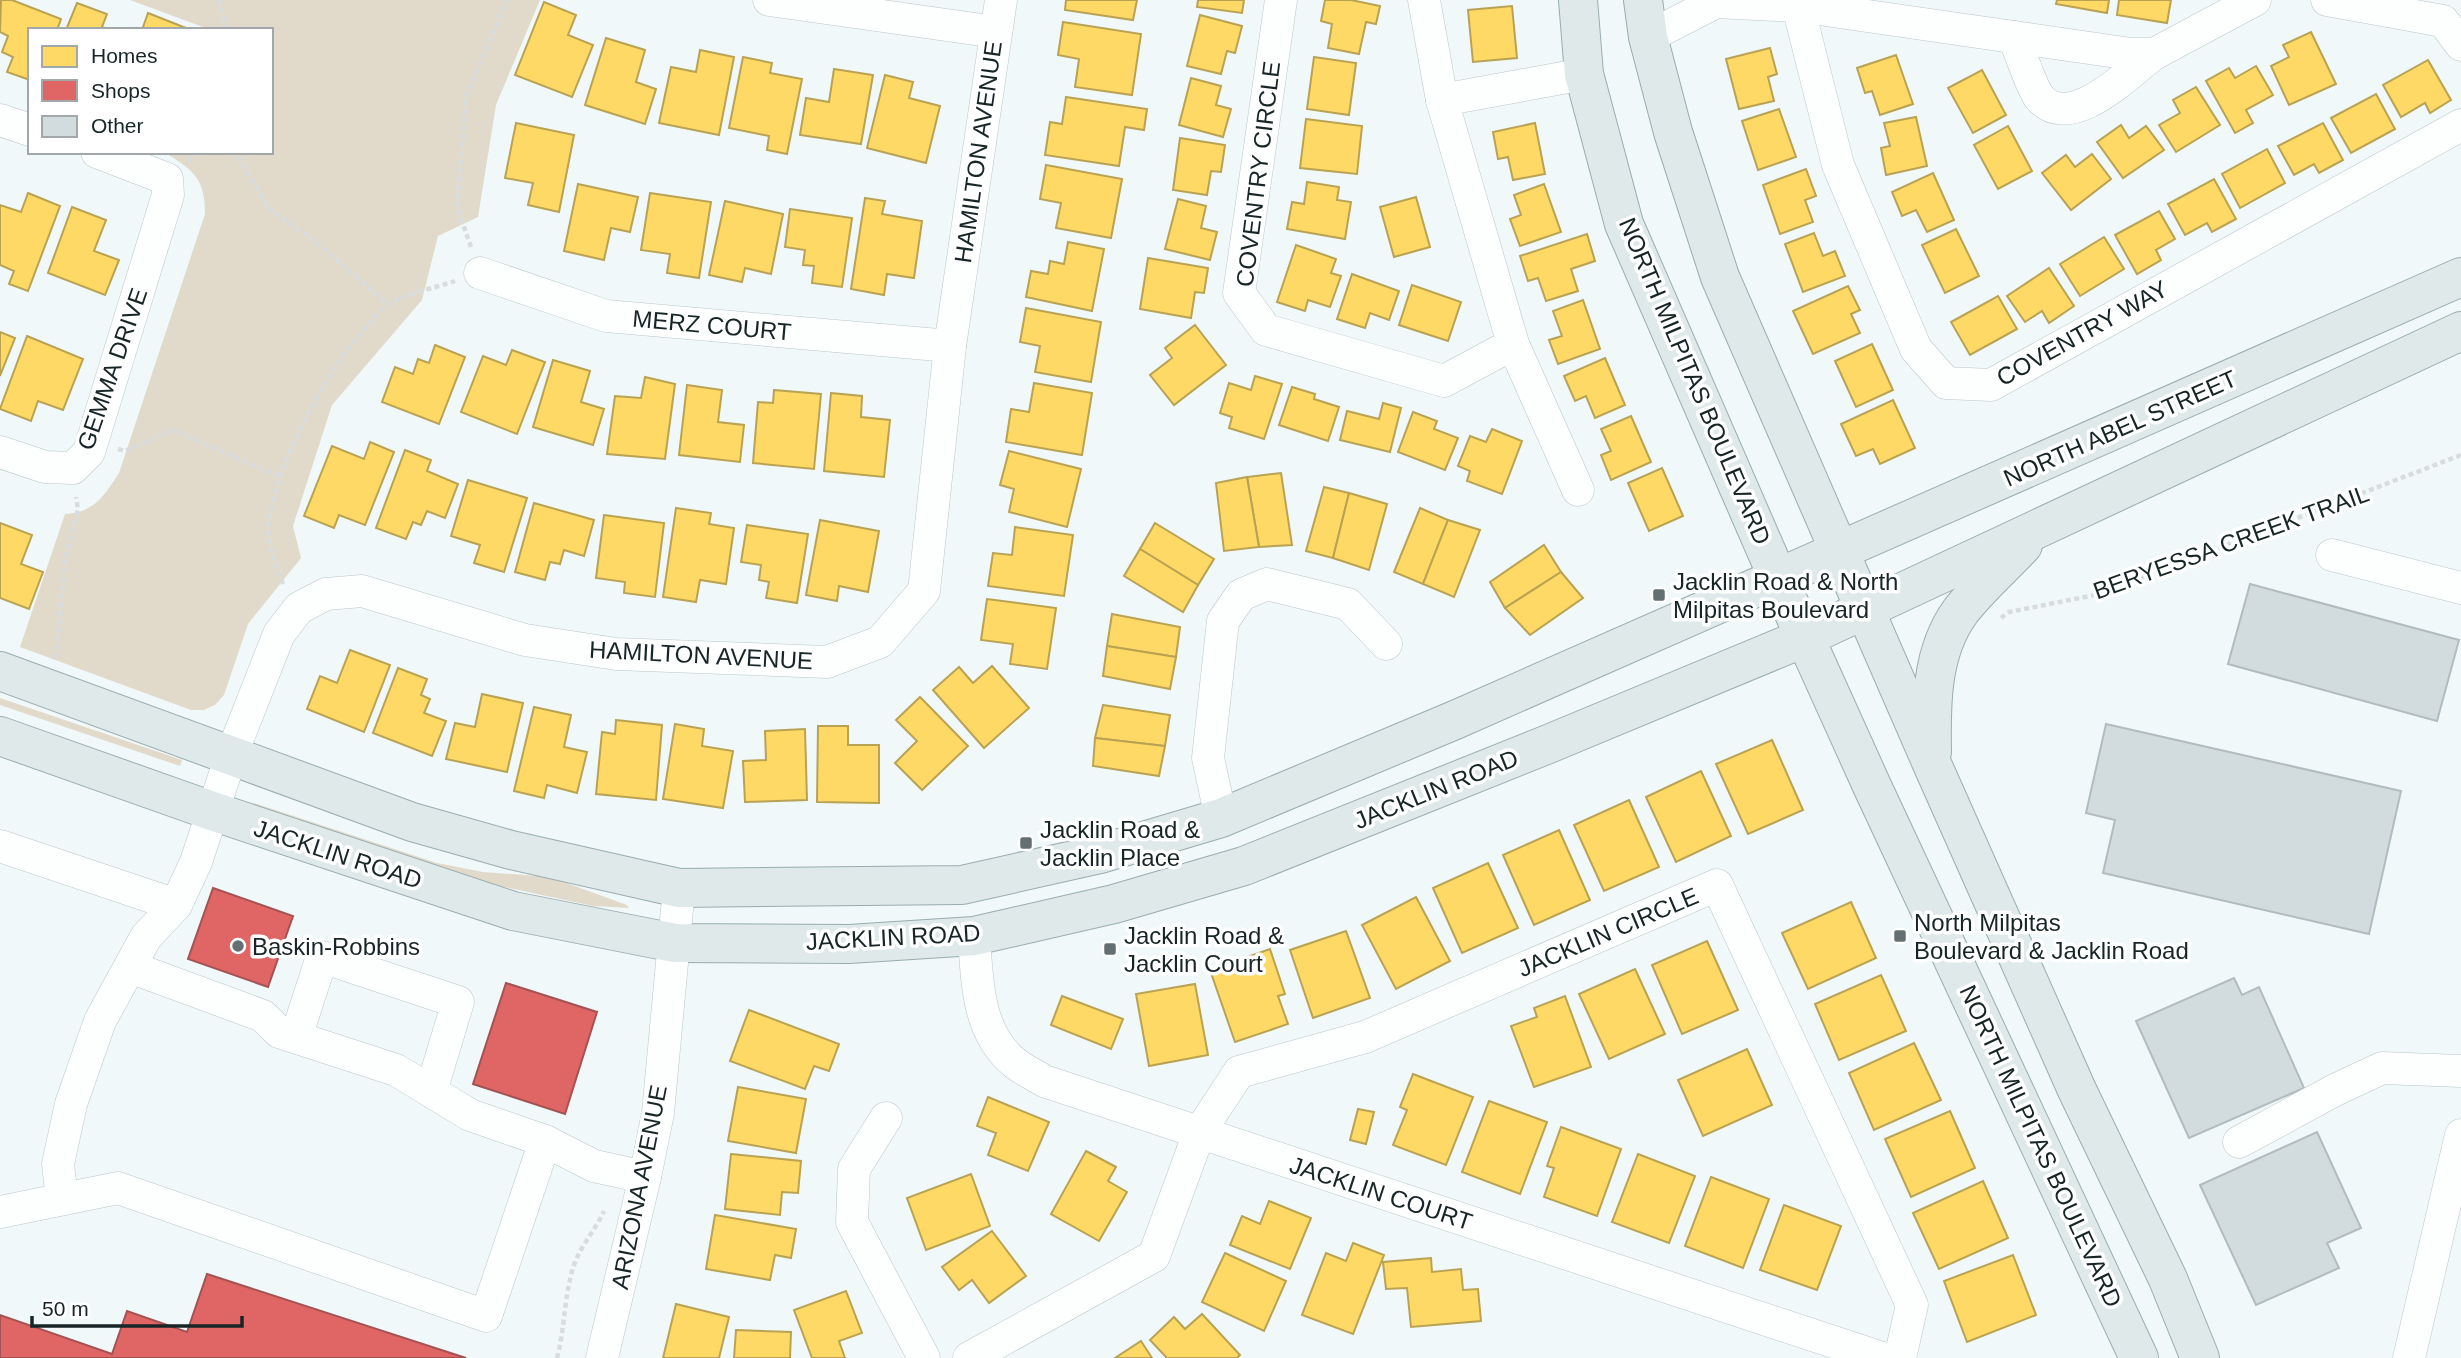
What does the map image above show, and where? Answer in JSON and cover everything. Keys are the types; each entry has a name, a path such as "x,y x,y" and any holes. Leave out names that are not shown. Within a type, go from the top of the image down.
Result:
{"main road":[{"name":"NORTH MILPITAS BOULEVARD","path":"1578,0 1584,74 1624,223 1778,578 1872,786 2140,1358"},
{"path":"1645,18 1673,132 1720,276 1932,764 2077,1090 2168,1279 2200,1358"},
{"name":"NORTH ABEL STREET","path":"1778,578 2461,277"},
{"path":"1806,637 2461,331"},
{"path":"1932,764 1931,713 1938,660 1945,638 1960,611 2038,529"},
{"name":"JACKLIN ROAD","path":"0,671 412,822 512,850 679,888 962,886 1100,854 1221,818 1455,720 1778,578"},
{"name":"JACKLIN ROAD","path":"0,736 212,811 513,911 675,943 849,944 974,936 1114,904 1244,866 1806,637"}],"street":[{"path":"769,0 996,32"},
{"name":"HAMILTON AVENUE","path":"62,1199 58,1164 71,1104 100,1021 146,937 176,905 196,862 231,756 279,634 299,608 326,594 362,591 525,640 616,654 827,662 880,642 924,592 950,346 1001,0"},
{"name":"COVENTRY CIRCLE","path":"1280,0 1239,293 1266,330 1444,381 1513,344"},
{"path":"1424,0 1443,100 1513,344 1578,490"},
{"path":"2014,37 2039,97 2052,107 2066,110 2081,107 2154,54 2255,0"},
{"path":"2327,0 2443,21 2461,45"},
{"path":"1645,18 1716,2 1798,6 2131,54 2154,54"},
{"name":"COVENTRY WAY","path":"1798,6 1838,165 1916,349 1947,383 1991,385 2461,125"},
{"path":"1443,100 1584,74"},
{"path":"0,120 28,129"},
{"name":"GEMMA DRIVE","path":"0,452 45,467 73,468 89,452 168,195 167,179 102,154"},
{"name":"MERZ COURT","path":"480,273 606,316 950,346"},
{"path":"2332,555 2461,588"},
{"path":"1221,818 1208,758 1223,621 1241,595 1267,584 1348,604 1386,645"},
{"path":"0,846 176,905"},
{"name":"JACKLIN CIRCLE","path":"1199,1133 1239,1072 1365,1037 1717,885 1912,1305 1900,1358"},
{"name":"ARIZONA AVENUE","path":"602,1358 658,1113 679,888"},
{"name":"JACKLIN COURT","path":"974,936 977,985 991,1037 1015,1063 1044,1081 1882,1358"},
{"path":"296,1037 322,957 458,1002 431,1091"},
{"path":"130,967 263,1016 279,1032 396,1070 470,1115 545,1141 594,1166 645,1177"},
{"path":"2239,1142 2382,1068 2461,1070"},
{"path":"886,1118 853,1169 852,1222 924,1358"},
{"path":"969,1358 1154,1256 1199,1133"},
{"path":"2409,1358 2461,1135"},
{"path":"0,1212 118,1188 486,1316 545,1141"}],"path":[{"path":"219,0 226,28"},
{"path":"299,608 284,587 270,550 269,523 281,477 298,436 324,387 353,342 388,304 480,273 457,207 466,97 507,0"},
{"path":"233,154 241,161 268,208 315,241 388,304"},
{"path":"92,441 125,451 173,430 281,477"},
{"name":"BERYESSA CREEK TRAIL","path":"1998,620 2009,612 2100,594 2461,455"},
{"path":"53,691 65,560 78,509 73,468"},
{"path":"557,1358 575,1262 596,1230 610,1199 614,1171"}],"shaded area":[{"path":"130,0 540,0 496,105 478,217 438,236 422,300 332,405 293,526 301,558 248,624 224,695 215,705 204,710 191,710 20,647 65,514 84,510 97,502 119,473 205,214 203,193 196,178 185,166 167,154 273,154 273,28 206,28"},
{"path":"0,698 182,760 180,766 0,705"},
{"path":"254,803 437,863 483,872 550,877 629,908 593,906 490,884 252,805"}],"building: Homes":[{"path":"1,0 12,0 61,19 58,28 28,28 28,79 7,72 13,57 2,52 8,36 0,32"},
{"path":"1066,0 1137,0 1133,20 1065,10"},
{"path":"1198,0 1244,0 1242,13 1197,7"},
{"path":"1325,0 1351,0 1380,6 1376,24 1366,22 1359,54 1328,48 1332,24 1321,21"},
{"path":"2057,0 2109,0 2107,13 2056,4"},
{"path":"2119,0 2171,0 2167,23 2117,15"},
{"path":"544,2 576,15 568,35 593,45 572,97 515,75"},
{"path":"77,3 107,14 102,27 105,28 67,28"},
{"path":"1512,6 1517,58 1473,62 1468,10"},
{"path":"148,13 186,28 143,28"},
{"path":"1200,15 1242,26 1235,53 1227,51 1221,74 1187,66"},
{"path":"1063,22 1141,34 1132,95 1075,87 1079,59 1058,55"},
{"path":"2311,32 2336,84 2289,105 2271,66 2289,57 2283,45"},
{"path":"606,38 645,50 636,82 656,89 645,124 585,105"},
{"path":"1770,48 1777,74 1768,77 1774,101 1739,109 1726,59"},
{"path":"700,50 734,57 719,135 659,123 671,67 696,72"},
{"path":"1896,55 1913,104 1880,115 1872,91 1865,93 1857,68"},
{"path":"743,57 772,63 770,73 802,79 787,154 767,150 769,136 729,128"},
{"path":"1314,57 1356,63 1349,115 1307,109"},
{"path":"2428,60 2451,100 2430,113 2425,103 2401,117 2383,85"},
{"path":"2256,66 2273,95 2246,110 2253,123 2235,133 2206,81 2229,68 2235,78"},
{"path":"834,69 873,75 861,144 800,135 806,98 829,102"},
{"path":"1982,70 2006,115 1973,133 1948,88"},
{"path":"885,75 913,82 909,98 940,106 926,163 867,148"},
{"path":"1191,78 1221,86 1216,105 1231,109 1223,137 1179,125"},
{"path":"2196,87 2220,125 2176,152 2159,125 2180,113 2173,100"},
{"path":"2376,94 2395,129 2351,153 2331,118"},
{"path":"1066,97 1147,109 1144,130 1125,127 1119,166 1045,155 1050,122 1062,124"},
{"path":"1779,109 1796,157 1758,170 1742,121"},
{"path":"1916,117 1927,166 1886,175 1881,148 1890,146 1884,123"},
{"path":"1306,119 1362,126 1357,174 1300,168"},
{"path":"516,123 574,135 559,212 528,205 533,183 505,178"},
{"path":"1535,123 1545,174 1513,180 1508,157 1498,159 1493,132"},
{"path":"2323,123 2343,160 2319,173 2314,164 2294,175 2278,146"},
{"path":"2121,125 2129,138 2146,126 2164,150 2123,178 2097,142"},
{"path":"2008,126 2032,171 1998,189 1974,145"},
{"path":"1180,138 1225,145 1221,172 1211,171 1207,195 1173,190"},
{"path":"2267,149 2285,183 2240,208 2222,174"},
{"path":"2092,154 2111,179 2071,210 2042,173 2066,155 2075,167"},
{"path":"1046,165 1122,179 1111,238 1056,228 1061,203 1040,199"},
{"path":"1806,169 1816,196 1805,200 1813,222 1780,234 1763,185"},
{"path":"1933,173 1954,220 1927,232 1916,210 1902,216 1892,192"},
{"path":"2214,179 2236,219 2212,232 2207,223 2185,235 2168,204"},
{"path":"1307,182 1339,187 1337,200 1351,202 1345,239 1287,229 1292,202 1304,204"},
{"path":"578,184 638,197 630,232 611,228 604,260 564,251"},
{"path":"1544,184 1561,232 1520,246 1510,219 1521,215 1514,195"},
{"path":"28,193 60,206 28,291 9,284 14,271 0,265 0,205 21,212"},
{"path":"650,193 711,202 699,278 667,273 670,254 641,250"},
{"path":"1416,197 1430,247 1394,257 1380,207"},
{"path":"865,198 885,201 882,214 922,221 914,278 887,274 884,295 851,289"},
{"path":"1178,199 1206,206 1201,228 1217,232 1210,260 1165,249"},
{"path":"725,201 783,214 771,274 745,268 742,282 709,275"},
{"path":"72,207 106,220 94,251 119,260 105,295 48,273"},
{"path":"790,209 852,218 842,287 812,283 814,266 803,265 805,250 785,247"},
{"path":"2159,211 2175,239 2156,250 2161,260 2137,274 2115,235"},
{"path":"1956,229 1979,276 1945,293 1922,245"},
{"path":"1814,233 1823,256 1835,251 1845,276 1803,292 1785,244"},
{"path":"1587,234 1595,261 1571,269 1578,291 1546,301 1538,278 1528,281 1520,256"},
{"path":"2104,237 2124,269 2080,296 2060,264"},
{"path":"1068,242 1104,249 1092,311 1026,297 1031,271 1048,274 1050,261 1064,264"},
{"path":"1296,245 1336,259 1331,273 1341,276 1330,307 1308,300 1305,311 1277,302"},
{"path":"1148,258 1208,268 1204,293 1195,292 1191,318 1140,309"},
{"path":"2049,268 2074,306 2049,323 2042,311 2025,322 2007,296"},
{"path":"1352,274 1399,291 1389,320 1370,313 1365,328 1337,319"},
{"path":"1412,285 1461,302 1448,341 1399,325"},
{"path":"1848,286 1860,310 1851,314 1860,333 1813,354 1793,311"},
{"path":"1998,296 2017,329 1970,355 1951,322"},
{"path":"1583,300 1600,349 1558,364 1549,340 1562,336 1553,311"},
{"path":"1026,308 1101,322 1091,382 1035,372 1040,346 1020,342"},
{"path":"1195,325 1226,365 1174,405 1150,375 1172,358 1165,348"},
{"path":"0,332 15,338 0,376"},
{"path":"27,336 83,359 63,410 38,401 31,421 0,409"},
{"path":"1872,344 1893,390 1856,407 1835,361"},
{"path":"435,345 465,357 439,424 382,402 395,367 413,374 418,359 429,363"},
{"path":"512,350 545,362 517,434 461,412 483,356 506,365"},
{"path":"1605,358 1625,405 1595,418 1586,396 1575,401 1564,376"},
{"path":"553,360 590,371 581,402 604,409 593,445 533,427"},
{"path":"1255,376 1282,384 1264,439 1229,428 1232,417 1220,413 1229,383 1251,390"},
{"path":"645,377 675,384 665,459 607,454 615,396 641,398"},
{"path":"1034,383 1092,393 1082,455 1006,442 1011,409 1029,412"},
{"path":"687,385 722,390 718,422 744,425 740,462 679,455"},
{"path":"1292,387 1315,394 1314,399 1339,407 1328,441 1279,425"},
{"path":"774,390 821,394 814,469 753,463 758,402 773,403"},
{"path":"831,393 862,396 861,417 890,420 884,477 824,471"},
{"path":"1893,400 1915,448 1880,464 1873,449 1856,456 1841,424"},
{"path":"1383,403 1401,408 1390,452 1340,440 1347,411 1379,419"},
{"path":"1413,412 1437,421 1434,429 1458,438 1445,470 1398,452"},
{"path":"1631,416 1651,462 1611,480 1601,455 1611,451 1601,429"},
{"path":"1492,429 1522,441 1502,494 1467,481 1470,471 1458,466 1470,436 1486,442"},
{"path":"370,442 394,452 365,525 339,515 334,528 304,516 332,446 364,459"},
{"path":"405,450 431,460 427,471 458,484 445,518 427,511 421,525 413,522 406,539 376,528"},
{"path":"1009,451 1081,469 1067,527 1009,512 1014,489 1000,485"},
{"path":"1662,468 1683,516 1649,531 1628,483"},
{"path":"1281,473 1292,545 1259,547 1247,477"},
{"path":"1247,477 1259,547 1224,551 1216,483"},
{"path":"468,480 527,498 504,572 474,563 480,545 451,536"},
{"path":"1324,487 1349,493 1333,558 1306,551"},
{"path":"1349,493 1387,504 1369,570 1333,558"},
{"path":"534,503 594,520 584,556 564,550 560,564 550,562 545,580 515,572"},
{"path":"676,508 711,513 709,524 734,528 726,584 700,580 696,602 663,597"},
{"path":"1420,508 1448,520 1423,584 1394,572"},
{"path":"604,515 664,523 655,597 624,593 625,582 596,578"},
{"path":"820,520 879,531 868,592 839,586 837,601 806,595"},
{"path":"1448,520 1480,530 1454,597 1423,584"},
{"path":"0,523 32,535 21,564 43,572 29,609 0,598"},
{"path":"1155,523 1214,559 1198,585 1140,549"},
{"path":"747,525 808,534 797,603 766,598 769,582 759,580 761,565 741,562"},
{"path":"1015,527 1073,535 1064,596 988,586 993,553 1012,555"},
{"path":"1544,545 1561,572 1505,608 1490,582"},
{"path":"1140,549 1198,585 1183,612 1124,576"},
{"path":"1561,572 1583,598 1530,635 1505,608"},
{"path":"987,599 1056,608 1047,669 1010,664 1013,644 981,640"},
{"path":"1112,614 1180,627 1176,657 1107,646"},
{"path":"1107,646 1176,657 1170,689 1103,676"},
{"path":"350,650 390,665 364,732 307,709 320,676 337,683"},
{"path":"992,666 1029,708 984,748 933,690 959,667 973,683"},
{"path":"398,668 427,679 421,695 430,699 424,713 446,721 432,756 373,733"},
{"path":"482,694 523,703 507,772 446,759 455,723 475,727"},
{"path":"920,697 968,746 922,790 895,763 917,741 896,720"},
{"path":"1103,705 1170,715 1165,746 1095,738"},
{"path":"534,707 571,715 564,747 587,752 577,793 547,785 544,798 514,791"},
{"path":"616,720 662,725 656,800 596,794 602,732 615,734"},
{"path":"675,724 704,729 702,746 733,751 723,808 663,799"},
{"path":"818,726 848,726 848,745 879,745 879,803 817,802"},
{"path":"805,729 807,800 745,802 743,761 766,760 765,731"},
{"path":"1095,738 1165,746 1159,776 1093,766"},
{"path":"1772,740 1803,810 1748,834 1716,764"},
{"path":"1701,771 1731,836 1676,862 1646,797"},
{"path":"1629,800 1659,867 1604,891 1574,825"},
{"path":"1559,830 1590,900 1534,925 1503,855"},
{"path":"1488,863 1518,928 1462,953 1433,888"},
{"path":"1416,897 1450,961 1396,989 1362,925"},
{"path":"1851,902 1876,958 1808,989 1782,933"},
{"path":"1346,931 1370,998 1313,1018 1290,950"},
{"path":"1707,941 1738,1010 1682,1034 1652,965"},
{"path":"1270,949 1285,994 1278,996 1288,1024 1235,1042 1210,970"},
{"path":"1635,969 1665,1034 1609,1059 1579,994"},
{"path":"1881,975 1906,1031 1839,1060 1815,1004"},
{"path":"1195,984 1208,1055 1149,1066 1136,994"},
{"path":"1062,996 1123,1019 1111,1049 1051,1025"},
{"path":"1565,996 1591,1067 1534,1087 1511,1026 1537,1017 1534,1008"},
{"path":"749,1010 839,1044 829,1071 814,1066 805,1089 730,1061"},
{"path":"1914,1043 1941,1100 1874,1130 1849,1073"},
{"path":"1747,1049 1772,1105 1703,1136 1678,1080"},
{"path":"1413,1074 1473,1097 1446,1165 1393,1145 1407,1110 1400,1107"},
{"path":"738,1087 806,1099 796,1153 728,1141"},
{"path":"988,1097 1049,1122 1028,1171 988,1155 996,1133 977,1126"},
{"path":"1489,1101 1547,1122 1520,1194 1462,1172"},
{"path":"1358,1109 1374,1112 1366,1144 1350,1140"},
{"path":"1950,1111 1975,1168 1911,1197 1885,1139"},
{"path":"1561,1127 1621,1149 1597,1216 1544,1197 1554,1168 1547,1166"},
{"path":"1086,1151 1116,1167 1108,1181 1127,1192 1099,1241 1051,1214"},
{"path":"731,1154 801,1161 798,1193 782,1192 780,1215 725,1209"},
{"path":"1638,1154 1695,1176 1669,1243 1612,1222"},
{"path":"971,1174 990,1226 926,1250 907,1198"},
{"path":"1711,1177 1769,1199 1743,1268 1685,1246"},
{"path":"1983,1181 2008,1238 1939,1269 1913,1213"},
{"path":"1269,1201 1311,1218 1290,1269 1230,1245 1242,1216 1260,1224"},
{"path":"1784,1205 1841,1226 1817,1290 1760,1270"},
{"path":"715,1215 796,1229 791,1258 775,1255 770,1280 706,1269"},
{"path":"992,1231 1026,1276 989,1303 972,1280 959,1290 942,1267"},
{"path":"1353,1243 1384,1255 1353,1334 1302,1315 1326,1253 1346,1261"},
{"path":"1225,1253 1286,1281 1264,1331 1202,1302"},
{"path":"2013,1255 2036,1315 1967,1342 1944,1281"},
{"path":"1431,1258 1432,1272 1461,1269 1463,1290 1478,1289 1481,1321 1411,1327 1407,1288 1386,1289 1383,1262"},
{"path":"846,1291 862,1333 839,1341 845,1358 812,1358 794,1310"},
{"path":"676,1304 729,1317 719,1358 663,1358"},
{"path":"1202,1314 1240,1355 1237,1358 1167,1358 1150,1340 1174,1317 1185,1329"},
{"path":"736,1330 791,1332 790,1358 734,1358"},
{"path":"1141,1341 1152,1358 1115,1358"}],"building: Shops":[{"path":"213,888 293,916 268,987 188,959"},
{"path":"506,983 597,1012 565,1114 473,1084"},
{"path":"207,1274 466,1358 0,1358 0,1315 112,1354 127,1311 187,1332"}],"building: Other":[{"path":"2250,584 2459,640 2437,721 2228,664"},
{"path":"2106,724 2401,791 2369,934 2103,873 2115,820 2086,813"},
{"path":"2234,978 2242,995 2259,987 2304,1088 2189,1138 2136,1021"},
{"path":"2317,1132 2361,1228 2327,1243 2339,1268 2256,1305 2200,1185"}],"place":[{"name":"Jacklin Road & North Milpitas Boulevard","path":"1659,595"},
{"name":"Jacklin Road & Jacklin Place","path":"1026,843"},
{"name":"North Milpitas Boulevard & Jacklin Road","path":"1900,936"},
{"name":"Baskin-Robbins","path":"238,946"},
{"name":"Jacklin Road & Jacklin Court","path":"1110,949"}]}
